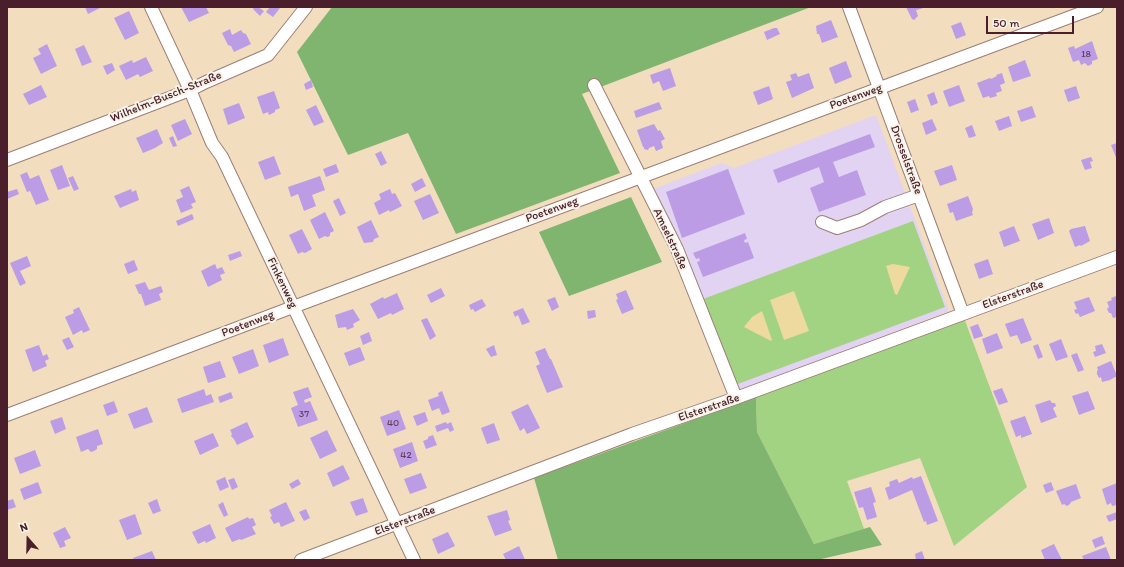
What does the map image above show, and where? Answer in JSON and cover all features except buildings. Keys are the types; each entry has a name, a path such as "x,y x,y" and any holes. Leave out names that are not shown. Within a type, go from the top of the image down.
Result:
{"street":[{"name":"Finkenweg","path":"151,7 190,90 212,143 222,157 414,560"},
{"name":"Wilhelm-Busch-Straße","path":"7,160 190,90 268,55 306,7"},
{"name":"Drosselstraße","path":"849,7 963,314"},
{"name":"Poetenweg","path":"7,415 1097,7"},
{"name":"Amselstraße","path":"594,86 677,249 736,398"},
{"path":"822,222 837,228 861,220 884,207 919,195"},
{"name":"Elsterstraße","path":"301,560 632,434 736,398 1117,257"}],"shaded area":[{"path":"876,115 949,311 737,393 701,300 684,246 651,190 721,163 734,168"}],"green space":[{"path":"332,7 811,7 582,94 620,173 456,234 408,133 348,155 297,52"},
{"path":"631,197 662,262 569,296 539,232"},
{"path":"913,221 945,307 735,385 703,299"},
{"path":"964,318 1027,487 954,546 920,458 847,481 864,529 814,544 757,432 756,397"},
{"path":"756,397 757,432 814,544 870,527 882,545 817,560 558,560 534,478"}],"sand":[{"path":"893,264 910,267 897,295 895,294 886,266"},
{"path":"794,291 809,331 784,340 770,300"},
{"path":"762,311 772,340 771,341 744,327 752,317"}]}
